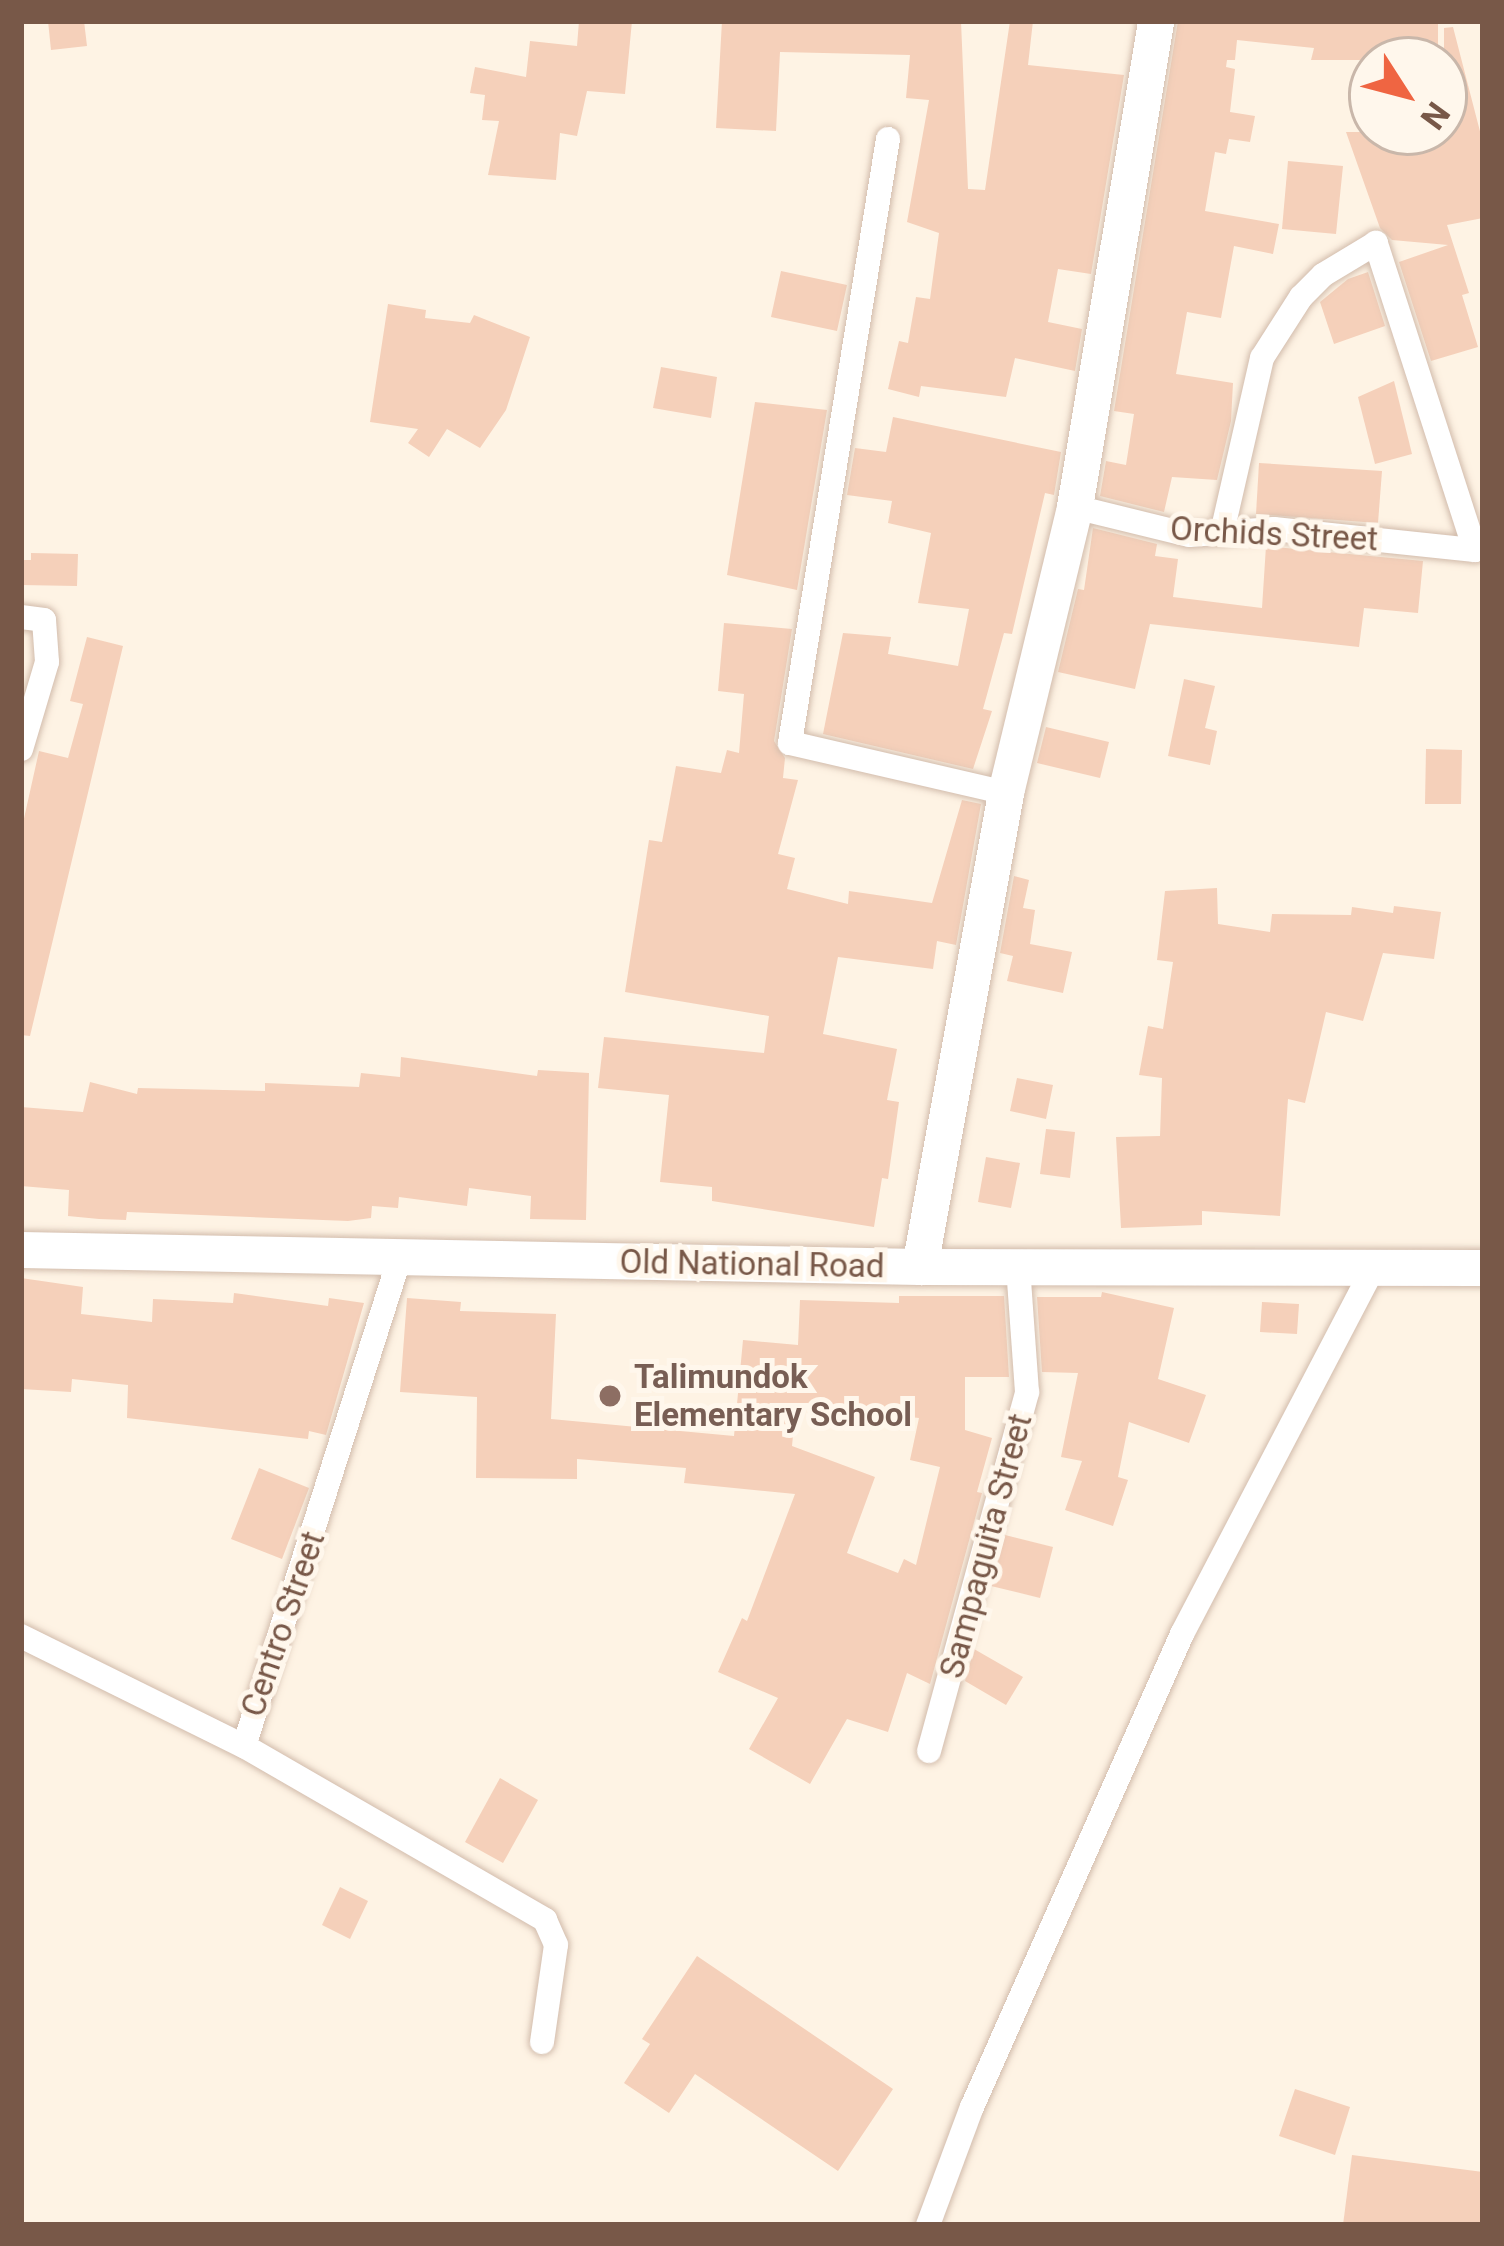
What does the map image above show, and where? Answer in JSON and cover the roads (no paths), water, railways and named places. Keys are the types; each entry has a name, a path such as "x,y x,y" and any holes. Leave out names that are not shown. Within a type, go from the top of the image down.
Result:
{"main road":[{"path":"920,1267 1006,793 1075,507 1156,21"},
{"name":"Old National Road","path":"21,1250 920,1267 1483,1268"}],"street":[{"path":"887,139 790,743 1006,793"},
{"name":"Orchids Street","path":"1075,507 1189,535 1222,533 1274,529 1475,550 1376,243 1323,274 1301,296 1262,358 1222,533"},
{"path":"21,617 44,620 47,662 21,749"},
{"name":"Centro Street","path":"400,1257 329,1487 249,1716 244,1746 544,1920 556,1946 542,2042"},
{"name":"Sampaguita Street","path":"929,1750 1027,1392 1018,1267"},
{"path":"928,2225 972,2107 1182,1634 1374,1268"},
{"path":"21,1636 244,1746"}],"place":[{"name":"Talimundok Elementary School","path":"610,1396"}]}
